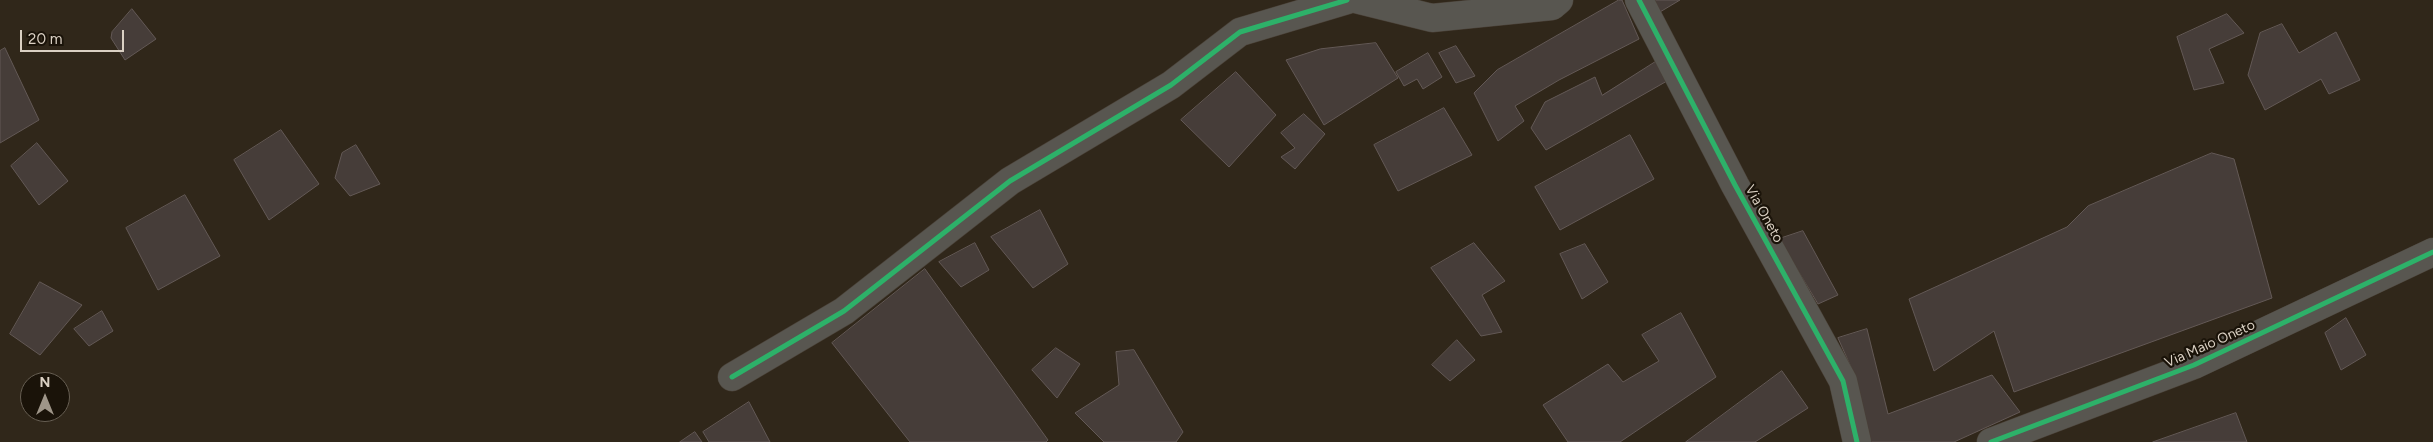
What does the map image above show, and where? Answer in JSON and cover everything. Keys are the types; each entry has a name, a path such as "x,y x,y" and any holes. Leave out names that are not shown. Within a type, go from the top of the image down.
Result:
{"street":[{"path":"732,377 844,311 1010,181 1171,85 1240,32 1347,0"},
{"path":"1359,0 1432,18 1552,6 1559,0"},
{"name":"Via Oneto","path":"1639,0 1735,186 1843,381 1857,442"},
{"name":"Via Maio Oneto","path":"1991,442 2194,365 2433,252"}],"building":[{"path":"1622,0 1639,39 1559,80 1515,106 1524,121 1498,141 1474,93 1497,70"},
{"path":"1653,0 1680,0 1660,12"},
{"path":"132,9 156,39 125,60 111,38 112,32"},
{"path":"2227,14 2244,33 2209,49 2224,83 2194,90 2177,37"},
{"path":"2282,24 2299,53 2336,32 2360,80 2329,94 2321,79 2265,110 2248,75 2260,33"},
{"path":"1376,43 1398,78 1324,125 1286,60 1320,49"},
{"path":"1456,46 1475,76 1456,83 1439,53"},
{"path":"5,48 39,120 0,143 0,51"},
{"path":"1428,53 1442,77 1423,89 1417,79 1404,86 1396,72"},
{"path":"1657,61 1667,81 1546,150 1531,128 1545,102 1595,77 1602,95"},
{"path":"1236,72 1276,115 1229,167 1181,120"},
{"path":"1444,108 1472,155 1398,191 1374,145"},
{"path":"1304,114 1325,134 1295,169 1281,157 1295,148 1281,133"},
{"path":"281,130 319,184 269,220 234,160"},
{"path":"1630,135 1654,179 1560,230 1535,187"},
{"path":"37,143 68,181 39,205 11,166"},
{"path":"356,145 380,184 350,196 335,178 342,153"},
{"path":"2212,153 2234,159 2272,298 2014,392 1994,331 1934,371 1909,299 2067,227 2088,206"},
{"path":"185,195 220,256 158,290 126,228"},
{"path":"1040,210 1068,264 1033,288 991,237"},
{"path":"1803,231 1838,295 1818,304 1779,239"},
{"path":"975,243 989,270 961,287 939,262"},
{"path":"1474,243 1505,281 1482,295 1502,332 1481,336 1431,268"},
{"path":"1585,244 1608,282 1582,299 1560,254"},
{"path":"925,269 1048,440 1046,442 910,442 832,343"},
{"path":"40,282 82,305 40,355 10,334"},
{"path":"102,311 113,331 89,346 74,329"},
{"path":"1681,313 1716,377 1620,442 1568,442 1543,405 1608,364 1623,382 1659,361 1642,335"},
{"path":"2346,318 2366,355 2341,370 2325,333"},
{"path":"1867,329 1888,414 1992,375 2020,412 1954,442 1866,442 1854,374 1838,338"},
{"path":"1457,340 1475,360 1450,381 1432,365"},
{"path":"1056,348 1080,364 1057,398 1032,370"},
{"path":"1134,350 1183,432 1176,442 1104,442 1075,413 1119,385 1116,352"},
{"path":"1782,371 1808,408 1755,442 1686,442"},
{"path":"749,402 770,442 709,442 703,432"},
{"path":"2236,413 2247,442 2153,442"},
{"path":"695,432 702,442 680,442"}],"cycle path":[{"path":"732,377 844,311 1010,181 1171,85 1240,32 1347,0"},
{"path":"1639,0 1735,185 1843,381 1857,442"},
{"path":"1991,442 2194,365 2433,252"}]}
